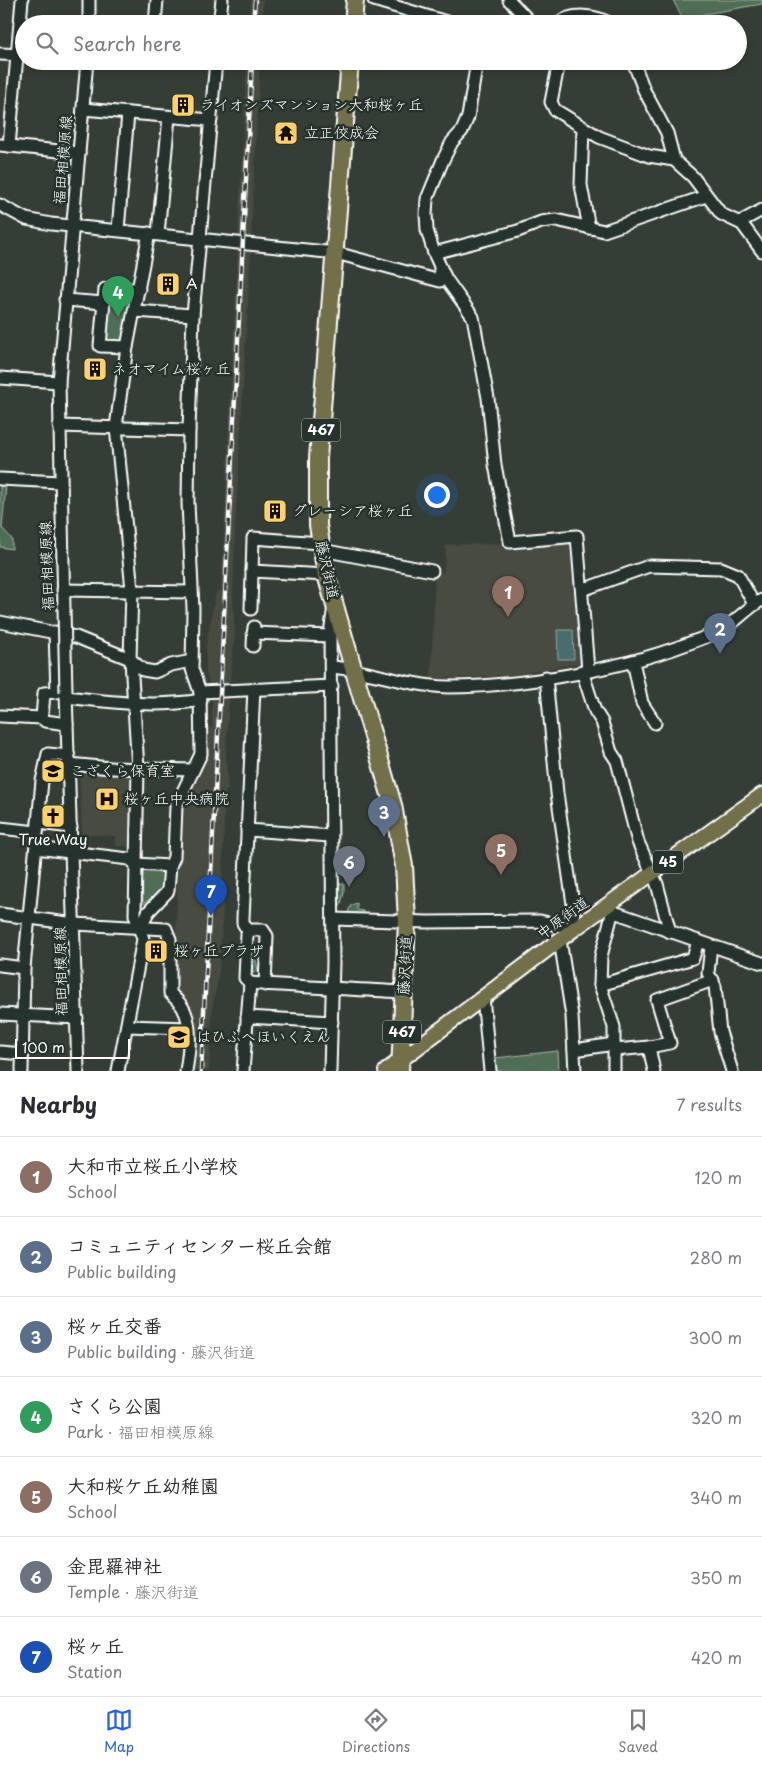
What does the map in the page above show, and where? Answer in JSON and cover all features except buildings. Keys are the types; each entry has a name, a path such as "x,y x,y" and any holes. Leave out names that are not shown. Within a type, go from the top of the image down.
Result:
{"highway":[{"path":"354,15 355,0"},
{"name":"藤沢街道","path":"349,70 318,458 317,495 321,546 326,575 393,805 404,866 407,920 401,1066"}],"main road":[{"name":"中原街道","path":"386,1071 401,1066 483,997 574,929 611,909 653,873 762,795"}],"street":[{"path":"22,0 22,15"},
{"path":"89,0 89,15"},
{"path":"156,15 157,0"},
{"path":"220,15 222,0"},
{"path":"374,0 423,15"},
{"path":"509,0 523,15"},
{"path":"0,54 15,54"},
{"path":"18,70 4,146 79,153"},
{"name":"福田相模原線","path":"78,1071 60,482 59,382 64,300 86,70"},
{"path":"118,1071 143,939 143,928 150,910 168,891 170,866 174,856 176,806 201,754 200,696 192,662 193,609 188,503 188,430 193,315 215,70"},
{"path":"476,70 468,117 462,131 452,142 427,199 427,230 434,253 446,279 473,316 488,398 495,465 510,542 577,536 582,590 585,670 595,711 602,722 611,752 616,761 638,842 653,873 670,932"},
{"path":"557,70 551,102 555,110 583,128 627,149 648,156 674,160"},
{"path":"636,70 666,133 674,160 693,177 721,214 740,222 762,252"},
{"path":"83,109 210,120"},
{"path":"118,230 128,113"},
{"path":"143,928 135,911 138,768 131,660 132,590 116,428 127,347 138,289 154,234 169,117"},
{"path":"583,128 582,185 589,228"},
{"path":"434,253 518,231 541,222 556,220 604,231 706,196"},
{"path":"0,205 36,222 336,253 440,281 440,266"},
{"path":"740,222 762,210"},
{"path":"127,347 100,346 105,289 138,289"},
{"path":"64,300 104,303"},
{"path":"134,311 193,315"},
{"path":"0,378 59,382"},
{"path":"59,426 188,430"},
{"path":"0,480 60,482"},
{"path":"251,609 253,538 321,546 432,571"},
{"path":"332,667 393,681 448,687 546,677 633,661 665,652 726,628 758,602 738,575 721,568 649,566 582,590"},
{"path":"252,571 326,575"},
{"path":"63,590 191,592"},
{"path":"330,1071 333,919 330,836 332,667 330,620 334,606"},
{"path":"0,622 76,637 131,660 143,670 155,672 171,665 192,662"},
{"path":"253,646 254,629 330,636"},
{"path":"42,718 44,693 57,692 55,632"},
{"path":"633,661 642,704 655,723"},
{"path":"333,919 428,922 540,921 574,929 573,904 556,793 546,677"},
{"path":"66,695 134,704 180,704 200,696 254,689 332,686"},
{"path":"243,1071 250,984 245,978 248,931 243,923 243,918 254,689"},
{"path":"0,716 42,718 45,721 67,724"},
{"path":"22,1071 25,1016 24,968 28,918 42,781 48,754 69,760 138,768 193,770"},
{"path":"0,828 71,827"},
{"path":"247,830 330,836"},
{"path":"36,848 129,859 136,864 170,866"},
{"path":"614,1071 615,1047 612,1017 602,998 600,985 601,956 611,918 611,909 670,932 762,963"},
{"path":"135,911 150,910"},
{"path":"126,926 135,911"},
{"path":"0,914 75,924 166,929 170,933 170,993 182,1006 188,1028 189,1050 186,1071"},
{"path":"248,931 263,930 267,936 265,985"},
{"path":"560,940 572,1016 575,1071"},
{"path":"600,985 693,958 698,942"},
{"path":"711,946 708,973 713,980 720,1032 732,1071"},
{"path":"0,965 24,968"},
{"path":"574,1050 649,1047 670,1042 657,1000 713,980"},
{"path":"250,984 404,992"},
{"path":"483,997 490,1071"},
{"path":"0,1014 77,1018"},
{"path":"247,1017 332,1022"},
{"path":"127,1026 188,1028"},
{"path":"649,1047 654,1071"},
{"path":"0,1052 23,1054"}],"shaded area":[{"path":"251,0 263,0 262,15 250,15"},
{"path":"247,70 260,70 251,238 238,237"},
{"path":"238,247 251,248 235,532 233,598 235,634 229,688 211,689 206,673 206,646 216,591 221,591"},
{"path":"576,537 585,662 508,676 431,679 435,573 444,572 446,545 511,543"},
{"path":"212,695 229,695 226,751 228,790 225,791 222,893 224,893 219,972 212,1010 209,1071 190,1071 191,1035 174,994 173,935 176,934 180,805 205,728 212,728"},
{"name":"桜ヶ丘中央病院","path":"79,768 135,774 132,847 116,846 115,836 82,834"}],"green space":[{"path":"673,0 762,0 762,4 699,15 680,15"},
{"path":"109,292 134,292 125,344 104,342"},
{"path":"0,485 6,486 2,528 12,539 12,549 0,547"},
{"path":"145,870 164,871 165,887 143,904 142,873"},
{"path":"334,883 344,884 344,893 340,907 335,906"},
{"path":"357,903 357,910 363,911 364,916 346,917 351,905"},
{"path":"255,957 258,970 254,973 251,972 251,959"},
{"path":"558,1051 559,1071 497,1071 495,1058"}],"water":[{"path":"557,630 573,630 574,659 558,659"}],"railway":[{"path":"254,15 255,0"},
{"path":"201,1071 252,70"}],"place":[{"name":"ライオンズマンション大和桜ヶ丘","path":"183,105"},
{"name":"立正佼成会","path":"286,133"},
{"name":"A","path":"168,284"},
{"name":"さくら公園","path":"118,317"},
{"name":"ネオマイム桜ヶ丘","path":"95,369"},
{"name":"グレーシア桜ヶ丘","path":"275,511"},
{"name":"大和市立桜丘小学校","path":"508,617"},
{"name":"コミュニティセンター桜丘会館","path":"720,654"},
{"name":"こざくら保育室","path":"53,771"},
{"name":"桜ヶ丘中央病院","path":"107,799"},
{"name":"True Way","path":"53,816"},
{"name":"桜ヶ丘交番","path":"384,837"},
{"name":"大和桜ケ丘幼稚園","path":"501,875"},
{"name":"金毘羅神社","path":"349,887"},
{"name":"桜ヶ丘","path":"211,916"},
{"name":"桜ヶ丘プラザ","path":"156,951"},
{"name":"はひふへほいくえん","path":"179,1037"}]}
